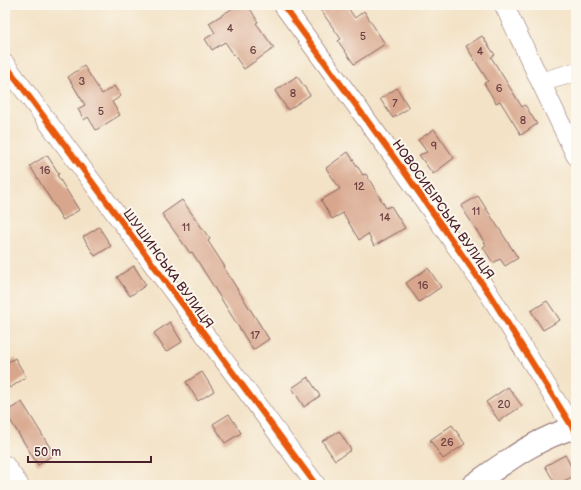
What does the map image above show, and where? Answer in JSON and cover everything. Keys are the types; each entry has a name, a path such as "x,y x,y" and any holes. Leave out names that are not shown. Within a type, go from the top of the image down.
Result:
{"street":[{"name":"НОВОСИБІРСЬКА ВУЛИЦЯ","path":"283,5 401,167 488,292 575,429"},
{"path":"504,5 576,156"},
{"name":"ШУШИНСЬКА ВУЛИЦЯ","path":"5,64 316,485"},
{"path":"541,82 576,72"},
{"path":"472,485 523,449 549,436 575,429"},
{"path":"5,465 19,485"}],"building":[{"path":"238,5 248,5 258,22 256,23 274,48 244,69 225,42 212,50 205,39 215,33 209,23"},
{"path":"317,5 346,5 355,18 364,11 385,44 354,64 338,41 341,39"},
{"path":"482,36 495,55 491,57 522,107 525,105 537,124 521,135 500,101 496,103 484,83 488,81 466,46"},
{"path":"84,66 102,94 114,86 121,96 112,102 120,115 96,130 88,117 84,120 78,109 85,105 68,77"},
{"path":"297,76 310,95 288,110 275,91"},
{"path":"397,88 409,108 393,118 380,99"},
{"path":"434,129 454,158 433,174 419,155 427,152 418,140"},
{"path":"348,152 363,175 366,174 386,208 391,206 405,228 374,246 368,234 359,240 343,213 332,219 321,200 340,189 326,168"},
{"path":"47,155 59,174 57,175 79,210 63,220 30,166"},
{"path":"478,196 518,258 505,266 500,259 493,263 483,247 486,245 461,206"},
{"path":"182,200 210,239 208,241 269,339 253,350 192,252 190,253 162,214"},
{"path":"99,227 111,246 95,256 83,237"},
{"path":"134,266 146,285 130,296 117,277"},
{"path":"428,268 441,287 419,302 406,283"},
{"path":"547,301 560,320 543,330 531,311"},
{"path":"170,322 182,342 166,352 154,333"},
{"path":"15,358 26,377 10,388 5,380 5,364"},
{"path":"202,372 214,391 198,401 186,382"},
{"path":"308,377 320,396 304,407 292,388"},
{"path":"508,387 522,406 499,421 486,402"},
{"path":"22,402 54,454 38,465 5,412"},
{"path":"229,414 241,433 225,443 213,424"},
{"path":"452,425 465,444 443,459 430,440"},
{"path":"339,431 351,450 335,460 322,441"},
{"path":"565,455 576,475 556,485 545,466"}],"cycle path":[{"path":"283,5 401,167 488,292 576,433"},
{"path":"5,64 316,485"}]}
